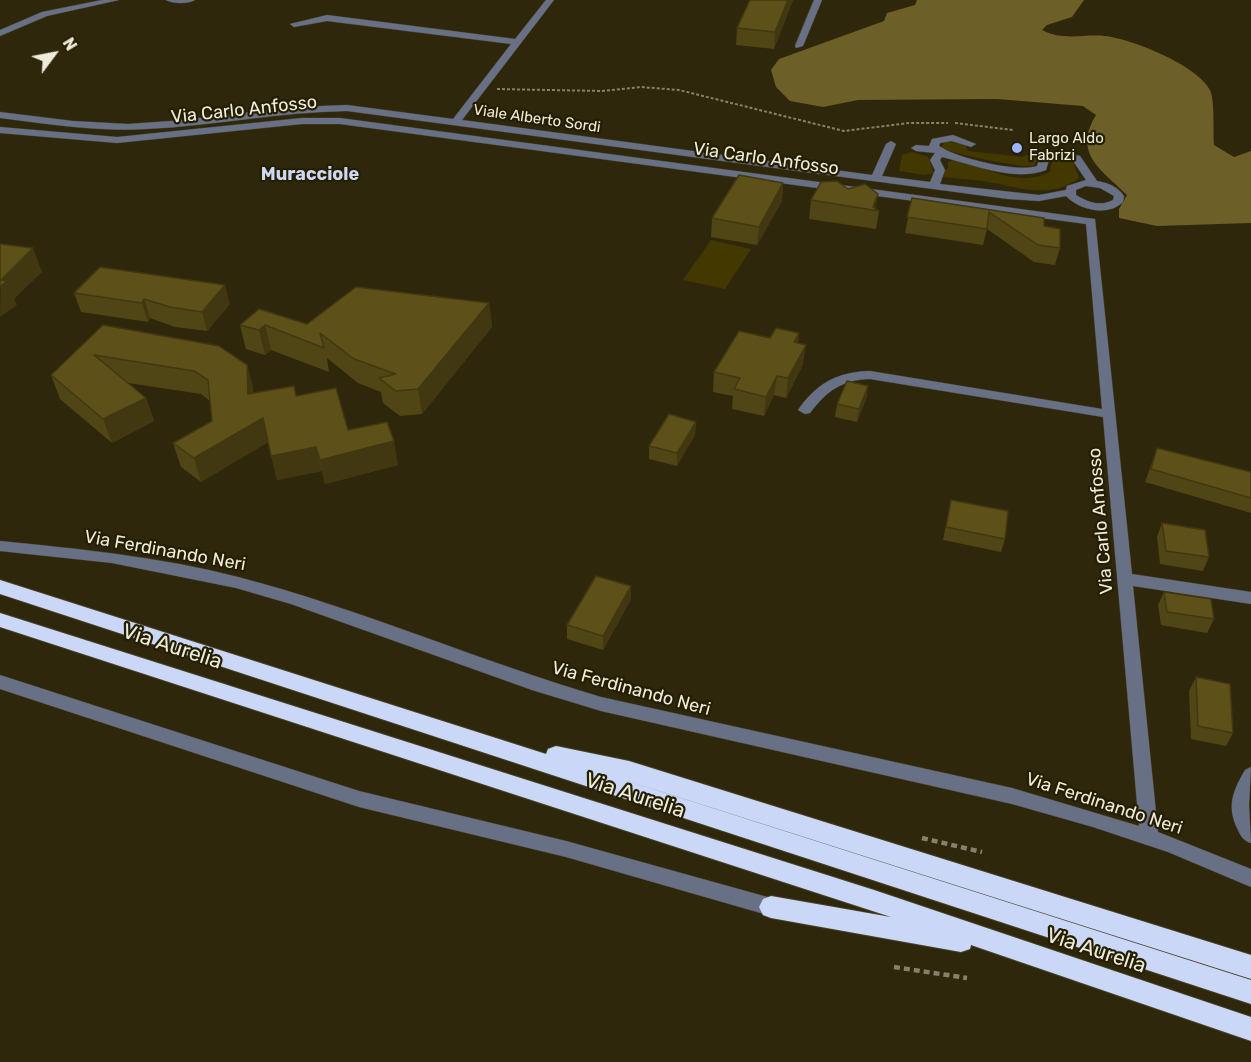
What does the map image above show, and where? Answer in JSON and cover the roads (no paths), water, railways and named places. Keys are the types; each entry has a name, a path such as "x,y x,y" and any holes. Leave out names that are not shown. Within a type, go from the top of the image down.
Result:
{"highway":[{"name":"Via Aurelia","path":"0,587 1251,992"},
{"name":"Via Aurelia","path":"0,620 829,886 1026,955 1251,1029"},
{"path":"468,737 628,770 1251,967"},
{"path":"771,907 859,921 1026,955"}],"street":[{"path":"0,33 45,14 115,0"},
{"path":"170,0 191,0"},
{"path":"455,123 550,0"},
{"path":"799,46 818,0"},
{"path":"294,24 327,18 518,42"},
{"name":"Viale Alberto Sordi","path":"0,115 129,127 330,108 455,123 628,153 1039,198 1070,192"},
{"name":"Via Carlo Anfosso","path":"0,130 77,139 128,140 328,120 628,153 1091,221 1149,837"},
{"path":"934,187 940,171 935,160 938,152 934,144 941,139 953,138 971,144"},
{"path":"875,180 891,144"},
{"path":"916,148 1023,173 1042,168 1046,153"},
{"path":"1076,158 1093,183"},
{"path":"1093,183 1114,190 1119,196 1114,205 1094,206 1078,201 1070,192 1075,185 1093,183"},
{"path":"1091,221 1094,206"},
{"path":"806,410 826,385 848,376 870,375 1109,414"},
{"name":"Via Ferdinando Neri","path":"0,546 112,558 207,574 295,599 538,685 601,704 982,787 1049,804 1149,837 1251,878"},
{"path":"1125,579 1251,598"},
{"path":"0,682 359,799 566,849 771,907"},
{"path":"1251,775 1240,795 1239,810 1251,835"}],"place":[{"name":"Largo Aldo Fabrizi","path":"1017,148"}],"district":[{"name":"Muracciole","path":"310,175"}]}
